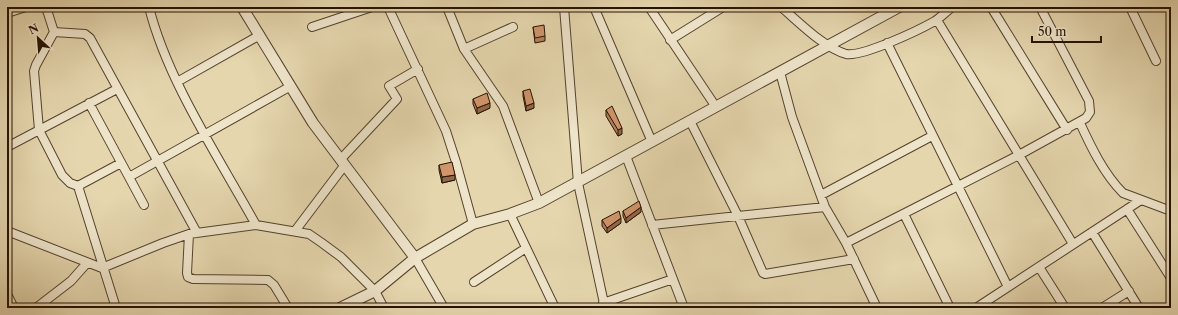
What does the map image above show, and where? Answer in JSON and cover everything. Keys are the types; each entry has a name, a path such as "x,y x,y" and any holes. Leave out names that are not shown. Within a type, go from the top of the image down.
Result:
{"street":[{"path":"7,13 26,7"},
{"path":"46,7 54,32 34,71 39,130 62,175 70,183 78,186 121,163"},
{"path":"149,7 154,28 177,82 256,225"},
{"path":"242,7 292,86 313,123 415,258 444,308"},
{"path":"312,27 372,7"},
{"path":"388,7 446,131 473,224"},
{"path":"447,7 464,49 503,106 540,203"},
{"path":"564,7 578,183 604,305 673,279"},
{"path":"594,7 652,142"},
{"path":"648,7 716,107"},
{"path":"670,40 723,7"},
{"path":"781,7 828,46 847,54 859,53 915,32 937,20 952,7"},
{"path":"340,308 351,306 375,291 415,258 473,224 510,214 540,203 899,7"},
{"path":"991,7 1067,130"},
{"path":"846,243 958,187 1080,123 1086,118 1090,112 1089,101 1040,7"},
{"path":"1130,7 1156,61"},
{"path":"937,20 1073,244"},
{"path":"464,49 513,27"},
{"path":"54,32 87,35 159,160 193,233 187,273 188,277 193,279 268,280 274,285 288,308"},
{"path":"177,82 260,35"},
{"path":"886,43 1008,287"},
{"path":"295,231 342,163 398,99 388,86 418,69"},
{"path":"780,72 792,117 820,195 825,207 846,243 877,308"},
{"path":"129,177 292,86"},
{"path":"7,147 117,89"},
{"path":"89,103 144,205"},
{"path":"690,121 738,216 761,270 766,274 854,259"},
{"path":"1080,123 1092,149 1117,187 1123,193 1171,211"},
{"path":"820,195 932,136"},
{"path":"626,156 684,308"},
{"path":"78,186 102,268 116,308"},
{"path":"976,308 1141,200"},
{"path":"652,224 825,207"},
{"path":"1127,209 1171,278"},
{"path":"510,214 555,308"},
{"path":"904,214 950,308"},
{"path":"7,231 102,268 163,243 193,233 256,225 295,231 309,234 341,257 375,291 384,308"},
{"path":"1092,232 1139,308"},
{"path":"474,282 526,248"},
{"path":"36,308 72,281 87,263"},
{"path":"1039,267 1065,308"},
{"path":"1102,308 1129,291"},
{"path":"7,294 14,308"}],"building":[{"path":"544,25 545,36 535,38 533,27"},
{"path":"530,89 534,103 526,106 523,91"},
{"path":"487,93 490,103 477,108 473,99"},
{"path":"612,106 622,128 618,130 606,110"},
{"path":"452,162 455,175 442,177 439,165"},
{"path":"639,201 641,207 626,218 623,211"},
{"path":"619,211 621,218 607,228 602,220"}]}
